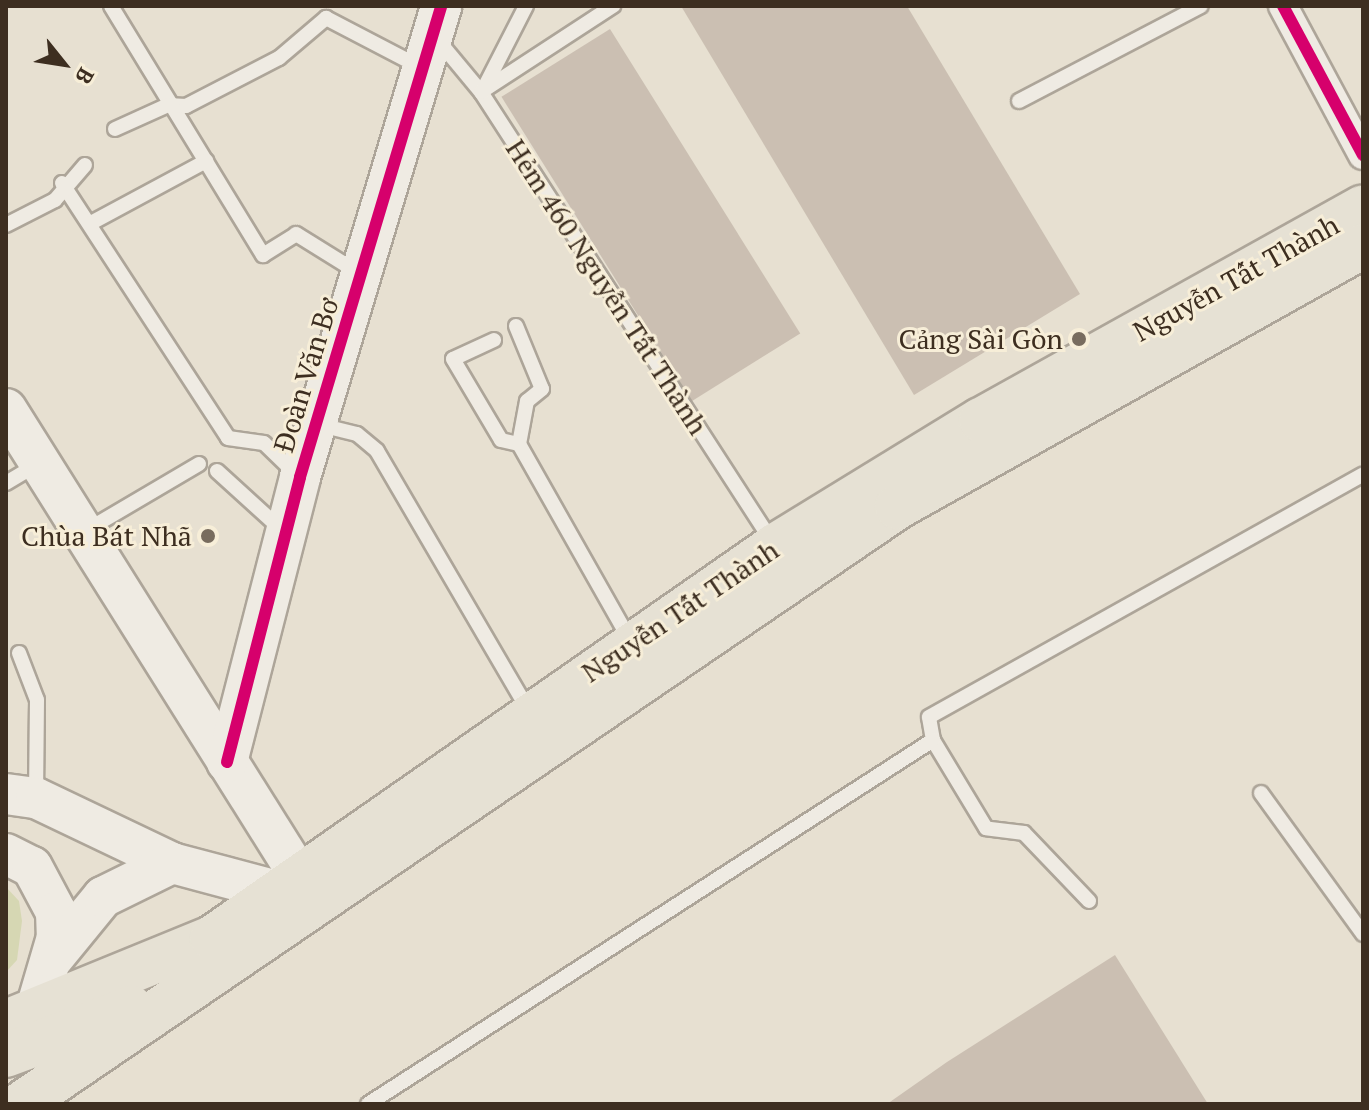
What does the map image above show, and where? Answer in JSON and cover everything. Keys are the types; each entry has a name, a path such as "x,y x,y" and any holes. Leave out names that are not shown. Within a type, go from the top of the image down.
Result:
{"main road":[{"name":"Nguyễn Tất Thành","path":"21,1016 212,938 631,642 775,546 981,420 1363,207"},
{"name":"Nguyễn Tất Thành","path":"24,1102 897,507 1363,246"},
{"name":"Nguyễn Tất Thành","path":"6,1055 198,984"}],"street":[{"path":"1283,6 1363,155"},
{"name":"Đoàn Văn Bơ","path":"227,762 300,477 431,36"},
{"path":"6,409 227,762 290,885"},
{"path":"21,796 172,863 290,885"},
{"path":"6,854 47,884 56,912 51,961"},
{"path":"21,1016 51,961 103,897 172,863"}],"lane":[{"path":"111,6 263,255 296,234 362,275"},
{"path":"481,92 526,6"},
{"path":"481,92 613,6"},
{"path":"1019,101 1201,6"},
{"name":"Hẻm 460 Nguyễn Tất Thành","path":"173,106 186,106 279,58 326,18 431,36 448,45 775,546"},
{"path":"115,129 173,106"},
{"path":"91,223 206,161"},
{"path":"6,225 55,200 62,183 85,165"},
{"path":"62,183 91,223 228,438 264,443 300,477"},
{"path":"516,326 542,389 527,401 519,444 631,642"},
{"path":"494,340 453,359 501,440 519,444"},
{"path":"316,424 357,434 377,451 530,714"},
{"path":"6,483 40,462"},
{"path":"83,532 199,464"},
{"path":"217,471 286,534"},
{"path":"1089,901 1024,833 986,828 933,740 929,717 1363,474"},
{"path":"19,653 37,700 21,796"},
{"path":"368,1104 933,740"},
{"path":"1261,793 1363,934"}],"green space":[{"path":"6,887 19,901 22,921 17,960 6,972"}],"building":[{"path":"681,6 907,6 1080,294 914,395"},
{"path":"610,29 800,333 692,401 501,97"},
{"path":"1115,955 1208,1104 887,1104 947,1062"}],"cycle path":[{"path":"227,762 300,477 441,6"},
{"path":"1283,6 1363,155"}],"place":[{"name":"Cảng Sài Gòn","path":"1079,339"},
{"name":"Chùa Bát Nhã","path":"208,536"}]}
